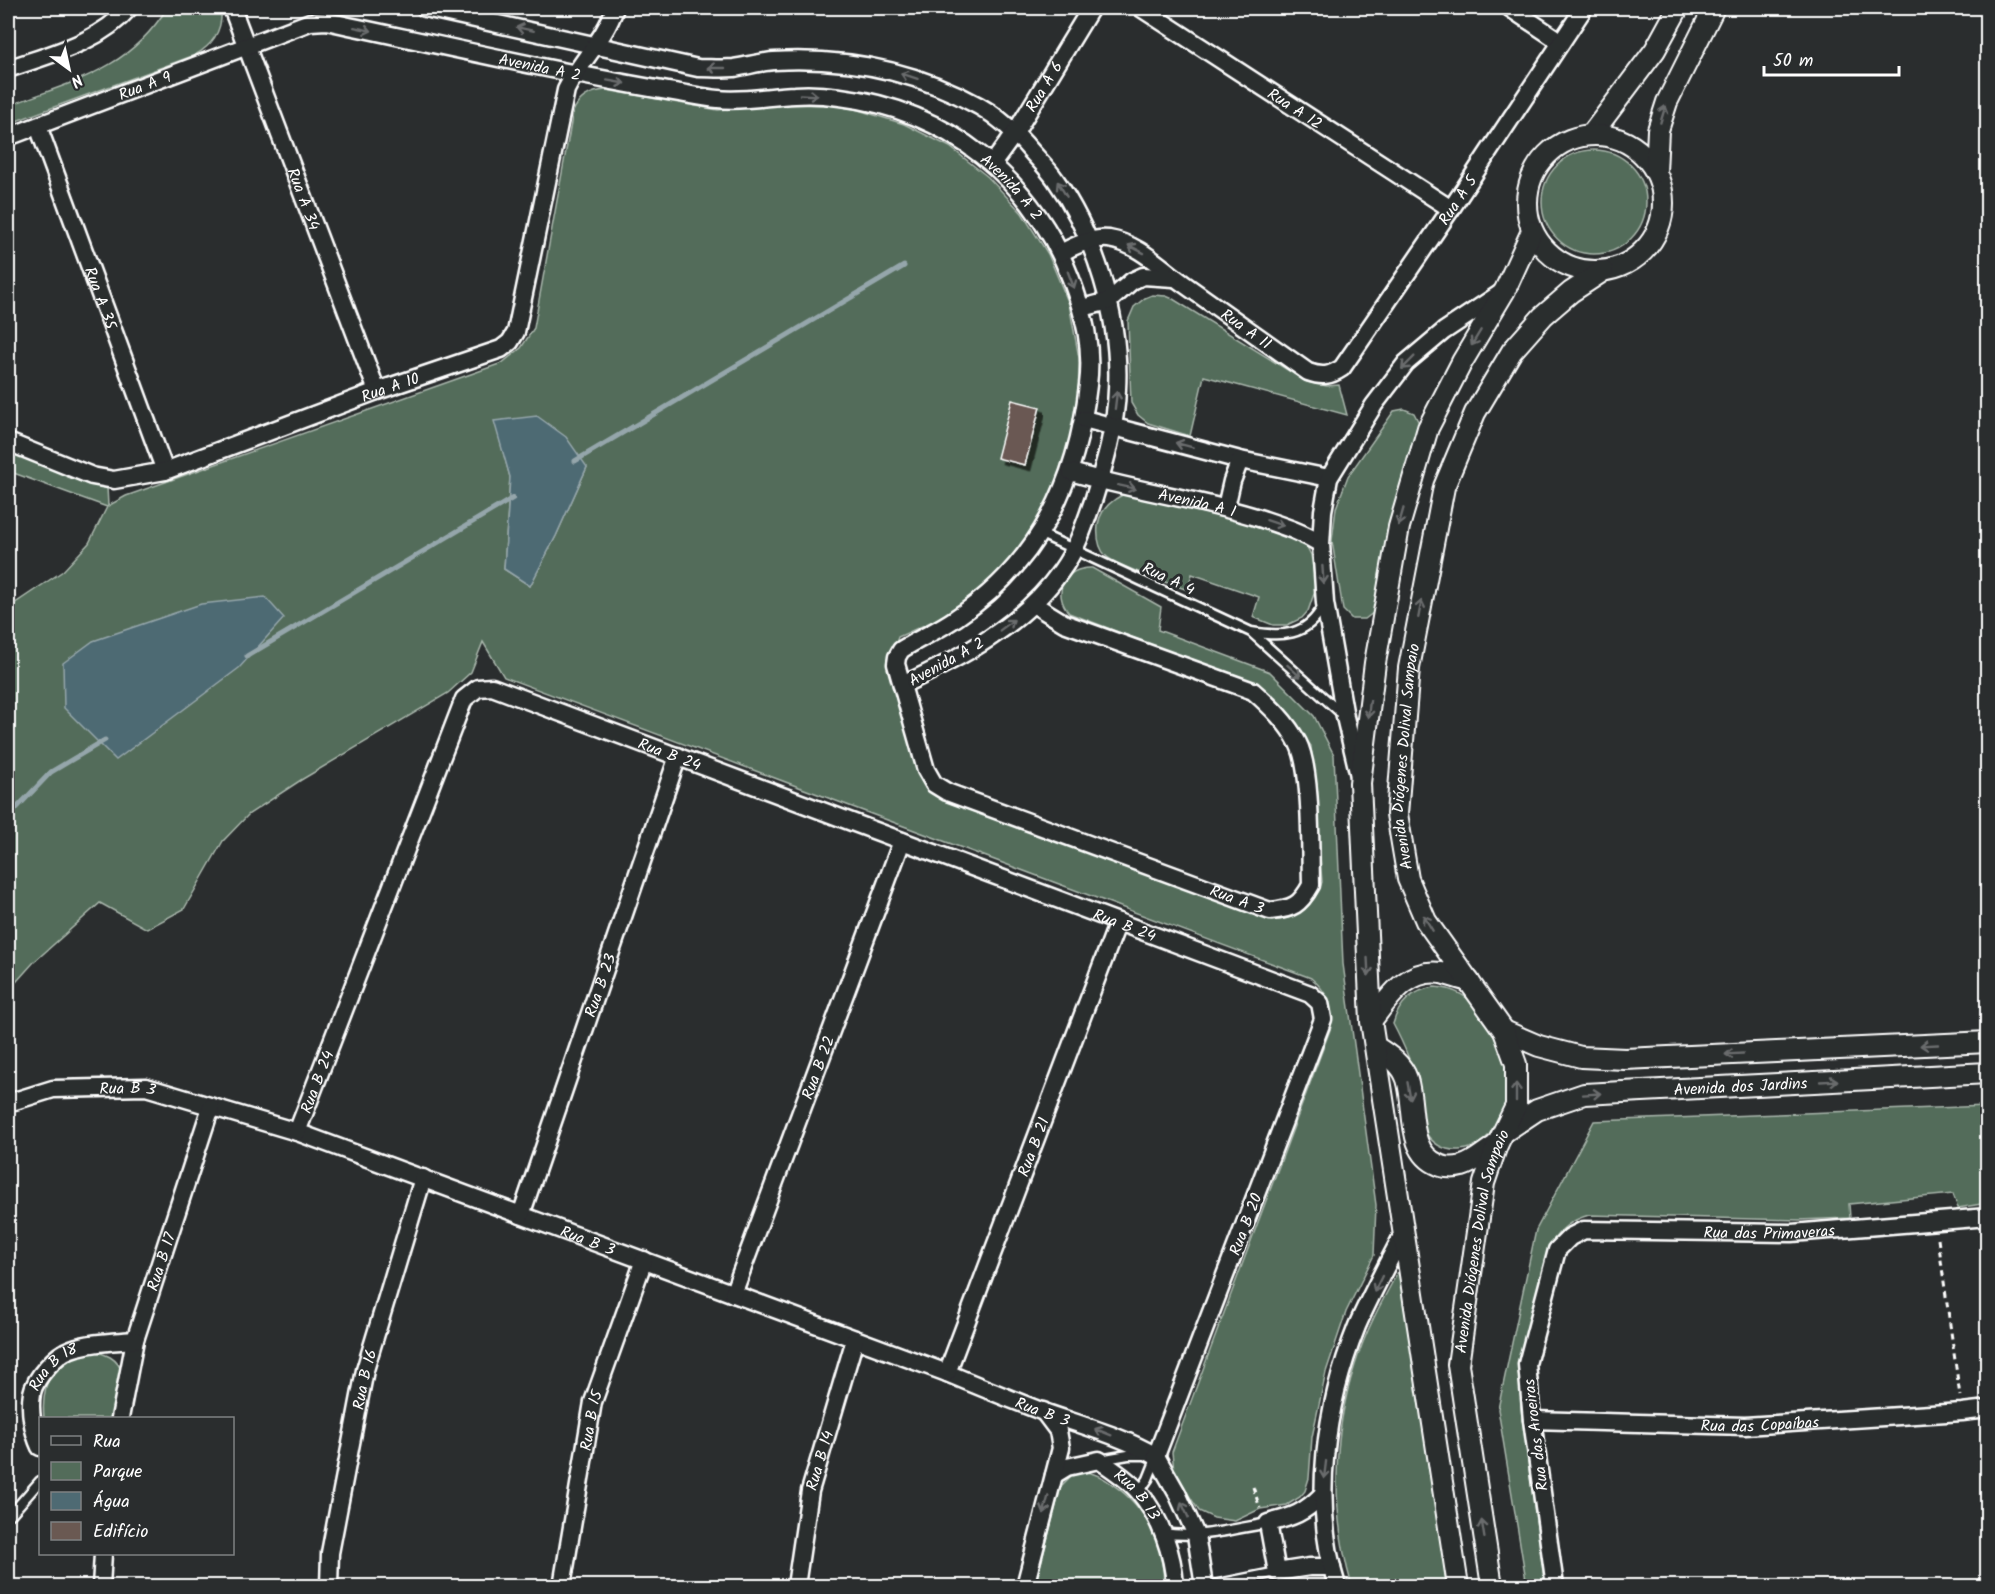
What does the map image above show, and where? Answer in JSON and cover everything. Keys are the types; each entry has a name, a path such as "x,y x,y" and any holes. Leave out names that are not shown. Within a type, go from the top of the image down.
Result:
{"street":[{"path":"8,69 90,40 118,21 129,8"},
{"name":"Rua A 34","path":"232,8 377,391"},
{"name":"Avenida A 2","path":"247,45 310,22 326,21 574,74 719,99 799,94 840,97 880,104 915,117 954,136 993,163 1041,219 1061,253 1082,308 1087,328 1090,371 1084,419 1071,472 1041,534 1014,568 989,593 956,619 900,651 896,664 902,685 963,654 1004,628 1033,604 1059,574 1075,550 1099,481 1113,427 1118,388 1108,301 1089,241 1054,177 1015,133 981,106 938,86 881,67 821,60 771,61 734,68 698,68 424,8"},
{"path":"574,74 608,26 615,8"},
{"name":"Rua A 6","path":"993,163 1015,133 1091,8"},
{"name":"Rua A 12","path":"1142,8 1451,209"},
{"path":"1510,8 1561,42"},
{"name":"Rua A 5","path":"1318,376 1332,375 1342,368 1584,8"},
{"path":"1591,135 1655,50 1678,8"},
{"path":"1656,172 1658,130 1667,102 1714,8"},
{"name":"Rua A 9","path":"8,136 247,45"},
{"name":"Rua A 10","path":"8,442 92,476 114,480 165,471 377,391 501,349 510,342 516,332 566,90 574,74"},
{"name":"Rua A 35","path":"38,126 165,471"},
{"path":"1591,135 1611,136 1629,143 1645,156 1656,172 1663,192 1663,214 1655,235 1642,252 1624,265 1603,271 1581,270 1561,262 1544,249 1532,231 1527,210 1528,188 1536,168 1551,151 1569,140 1591,135"},
{"path":"1458,1587 1371,1021 1360,783 1374,663 1398,527 1428,428 1462,362 1504,290 1532,231"},
{"name":"Rua A 11","path":"1061,253 1089,241 1107,239 1121,242 1144,253 1175,278 1308,372 1318,376"},
{"name":"Avenida Diógenes Dolival Sampaio","path":"1492,1587 1458,1365 1484,1183 1500,1139 1516,1106 1515,1064 1503,1031 1426,921 1408,879 1397,814 1409,668 1444,487 1474,412 1512,351 1543,316 1571,292 1603,271"},
{"path":"1082,308 1108,301 1143,276 1175,278"},
{"path":"1360,783 1345,717 1325,603 1321,544 1323,511 1329,478 1374,405 1406,363 1444,332 1504,290"},
{"path":"1084,419 1240,460 1329,478"},
{"path":"1226,507 1240,460"},
{"name":"Avenida A 1","path":"1071,472 1099,481 1226,507 1304,533 1321,544"},
{"name":"Rua A 3","path":"902,685 926,770 934,784 947,792 1270,911 1288,909 1304,899 1311,885 1307,780 1299,745 1278,713 1253,691 1064,623 1033,604"},
{"name":"Rua B 24","path":"297,1131 464,699 478,688 492,687 1310,993"},
{"name":"Rua B 23","path":"521,1215 678,756"},
{"name":"Rua B 22","path":"733,1294 903,841"},
{"name":"Rua B 21","path":"947,1373 1118,922"},
{"path":"1371,1021 1399,986 1418,976 1440,973 1469,981"},
{"name":"Rua B 20","path":"1156,1456 1323,1019 1320,1004 1310,993"},
{"name":"Avenida dos Jardins","path":"1503,1031 1539,1046 1581,1057 1625,1059 1988,1042"},
{"name":"Avenida dos Jardins","path":"1376,1047 1394,1059 1407,1077 1415,1134 1420,1149 1429,1161 1445,1167 1462,1166 1537,1110 1584,1094 1988,1072"},
{"name":"Rua B 3","path":"8,1103 53,1089 146,1087 297,1131 1091,1427 1139,1446 1156,1456"},
{"name":"Rua B 17","path":"120,1417 135,1340 211,1107"},
{"name":"Rua B 16","path":"329,1587 330,1553 364,1370 423,1178"},
{"name":"Rua das Primaveras","path":"1557,1250 1570,1237 1584,1230 1792,1233 1988,1217"},
{"path":"1337,1587 1326,1542 1322,1494 1333,1398 1358,1326 1404,1232"},
{"name":"Rua das Aroeiras","path":"1555,1587 1532,1420 1527,1364 1557,1250"},
{"name":"Rua B 15","path":"562,1587 593,1402 644,1260"},
{"name":"Rua B 14","path":"796,1587 810,1491 855,1339"},
{"name":"Rua B 18","path":"39,1445 32,1416 32,1392 47,1366 68,1350 90,1344 135,1340"},
{"name":"Rua das Copaíbas","path":"1532,1420 1745,1426 1988,1409"},
{"path":"1025,1587 1061,1448 1054,1424 1043,1411"},
{"name":"Rua B 13","path":"1156,1456 1177,1493 1196,1535 1202,1564 1203,1587"},
{"name":"Rua B 13","path":"1054,1475 1067,1467 1099,1460 1139,1492 1163,1533 1170,1553 1175,1587"},
{"path":"1322,1494 1308,1509 1294,1517 1268,1523 1277,1572 1309,1567 1332,1567"},
{"path":"101,1587 103,1555"}],"lane":[{"name":"Rua A 4","path":"1041,534 1251,632 1273,636 1299,630 1314,619 1325,603"},
{"name":"Rua A 4","path":"1251,632 1345,717"},
{"path":"1099,1460 1128,1455 1156,1456 1148,1479 1139,1492"},
{"path":"11,1514 39,1482"},
{"path":"1163,1533 1196,1535 1268,1523"},
{"path":"1208,1587 1277,1572"}],"path":[{"path":"1936,1221 1962,1412"},
{"path":"1253,1487 1260,1509 1268,1523"}],"green space":[{"path":"167,8 221,8 216,36 195,55 8,124 8,106 77,81 117,60 152,29"},
{"path":"606,90 718,110 778,104 830,105 855,109 904,124 950,147 988,177 1022,213 1048,254 1069,304 1079,358 1078,412 1057,489 1019,552 984,588 944,616 898,637 893,652 889,672 920,772 939,797 1272,921 1297,914 1309,905 1319,891 1322,882 1311,746 1284,709 1255,685 1069,613 1061,597 1064,582 1074,572 1092,568 1161,607 1158,630 1270,672 1314,716 1334,755 1343,964 1376,1205 1374,1255 1346,1312 1326,1372 1312,1437 1309,1478 1305,1491 1287,1505 1260,1509 1235,1521 1214,1518 1199,1511 1179,1480 1174,1470 1172,1452 1331,1027 1328,999 1317,983 1311,978 504,677 483,642 471,672 448,693 301,780 249,814 223,841 184,909 147,929 100,903 34,962 8,991 8,608 63,571 89,543 107,507 8,471 8,451 107,487 108,506 126,496 502,363 521,348 534,328 573,112 582,99 590,93","holes":["495,422 587,467 556,536 530,586 504,569 510,477"]},
{"path":"1594,150 1614,154 1631,165 1642,182 1646,202 1642,222 1631,239 1614,250 1594,254 1574,250 1557,239 1546,222 1542,202 1546,182 1557,165 1574,154"},
{"path":"1152,295 1173,299 1307,382 1327,386 1339,385 1347,415 1204,376 1190,436 1148,423 1138,415 1131,403 1128,321 1134,307"},
{"path":"1404,409 1414,413 1420,425 1374,612 1365,619 1352,619 1343,610 1332,541 1336,508 1348,476 1394,411"},
{"path":"1124,494 1289,533 1305,543 1311,555 1316,588 1308,611 1302,618 1287,625 1273,625 1253,617 1259,597 1192,574 1188,590 1111,560 1103,553 1100,545 1098,525 1106,506"},
{"path":"1435,987 1461,994 1482,1012 1503,1047 1509,1073 1506,1102 1493,1129 1484,1140 1473,1147 1459,1150 1440,1146 1428,1136 1422,1127 1412,1068 1393,1024 1399,1009 1408,998 1420,991"},
{"path":"1987,1106 1987,1203 1958,1208 1953,1194 1849,1204 1850,1218 1799,1220 1589,1215 1571,1222 1558,1234 1550,1245 1520,1363 1521,1409 1545,1586 1527,1586 1498,1409 1536,1230 1594,1121"},
{"path":"1399,1270 1449,1586 1352,1586 1340,1532 1338,1447 1347,1392 1364,1341"},
{"path":"89,1350 110,1357 118,1364 123,1375 115,1417 44,1417 44,1395 52,1373 66,1359"},
{"path":"1087,1472 1103,1478 1124,1493 1144,1516 1161,1556 1164,1586 1035,1586 1061,1486 1072,1475"}],"water":[{"path":"537,416 566,437 587,467 556,536 530,586 504,569 510,477 494,421"},
{"path":"265,597 284,618 239,668 116,760 64,708 63,663 93,641 201,604"}],"building":[{"path":"1012,400 1040,407 1025,465 997,458"}],"waterway":[{"path":"575,461 904,266"},
{"path":"247,656 513,498"},
{"path":"8,817 51,772 105,740"}]}
